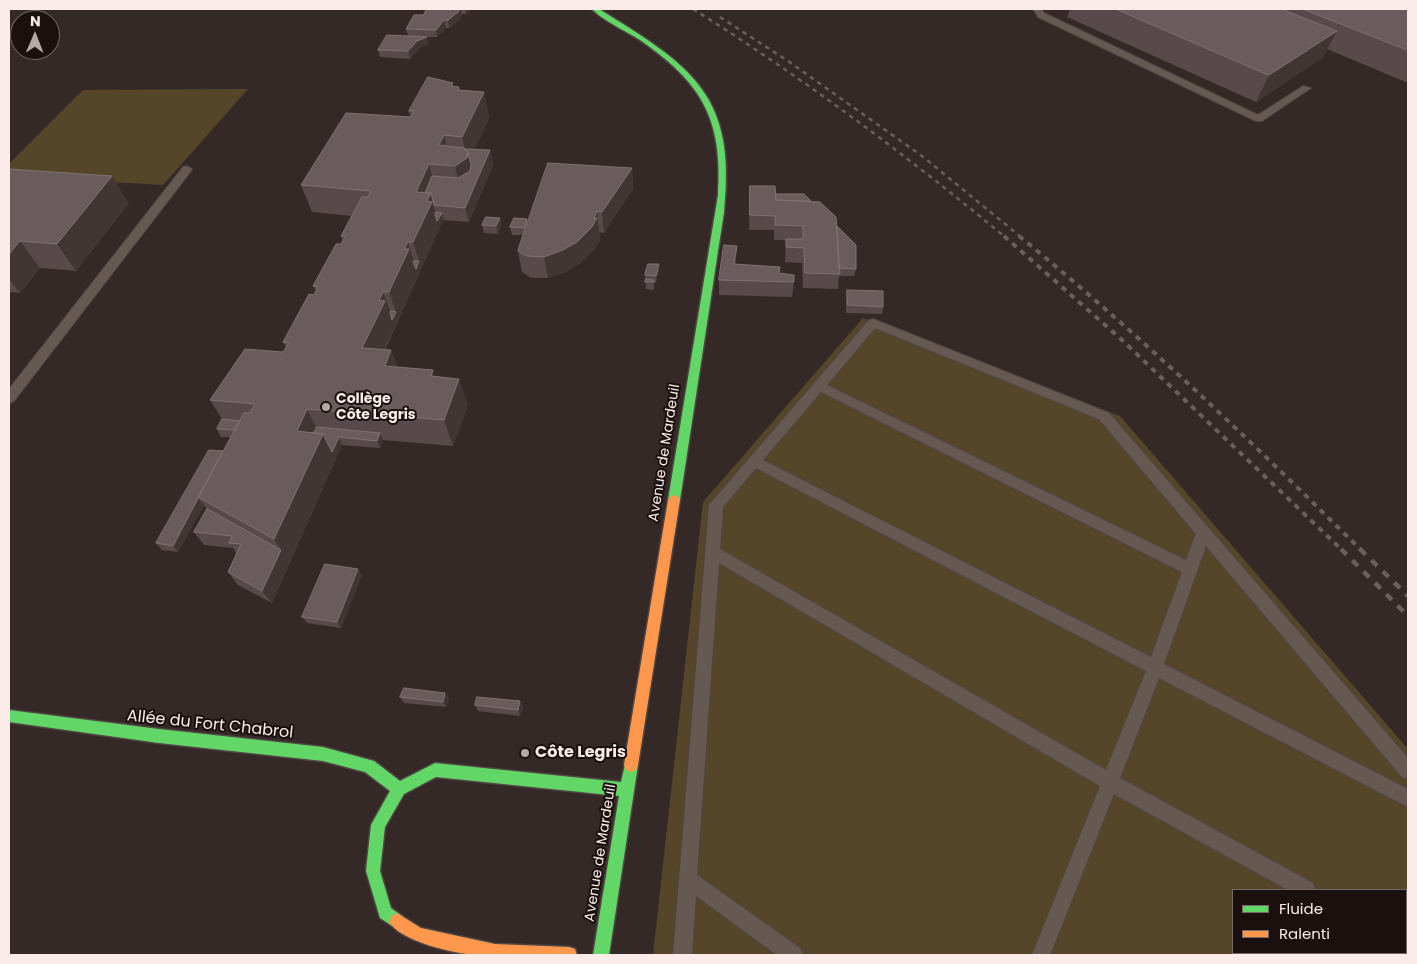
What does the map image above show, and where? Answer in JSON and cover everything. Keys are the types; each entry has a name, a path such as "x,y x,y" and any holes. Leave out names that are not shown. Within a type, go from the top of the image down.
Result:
{"street":[{"name":"Avenue de Mardeuil","path":"595,9 676,65 693,83 707,104 716,124 721,143 720,187 714,246 601,955"},
{"name":"Allée du Fort Chabrol","path":"9,716 159,736 323,754 369,766 398,789"},
{"path":"569,955 495,952 418,935 385,913 373,871 378,825 398,789 434,770 626,790"}],"lane":[{"path":"1037,9 1041,16 1259,119 1306,88"},
{"path":"9,398 187,169"},
{"path":"682,955 716,505 873,323 1104,416 1408,771"},
{"path":"819,386 1190,569"},
{"path":"754,461 1408,798"},
{"path":"1040,955 1108,781 1155,668 1204,532"},
{"path":"713,552 1108,781 1304,889"},
{"path":"688,879 793,955"}],"shaded area":[{"path":"248,89 163,185 9,176 9,164 83,90"},
{"path":"863,318 1120,416 1408,749 1408,955 653,955 703,502"}],"building":[{"path":"427,9 460,9 448,20 444,20 436,30 406,29 414,15 423,15"},
{"path":"1116,9 1281,9 1337,31 1269,75"},
{"path":"1303,9 1408,9 1408,50"},
{"path":"387,35 427,37 417,41 408,51 378,50"},
{"path":"428,77 453,83 451,86 459,87 458,90 484,92 462,137 444,135 439,145 464,148 468,153 467,158 455,166 429,164 416,192 431,193 427,201 432,202 413,242 408,242 404,249 409,249 389,292 383,292 379,300 385,301 362,348 391,350 385,366 433,370 431,376 459,379 444,420 307,409 297,431 323,434 274,539 198,497 244,413 250,413 255,404 210,400 245,349 283,352 289,343 283,342 309,294 314,295 318,287 313,286 336,244 341,244 345,237 341,236 362,197 368,197 371,191 301,185 346,113 411,117 414,111 409,111"},
{"path":"465,149 490,150 465,208 434,205 431,193 425,193 432,176 458,178 470,171 471,165"},
{"path":"548,163 632,168 602,212 597,211 594,218 597,218 592,227 577,242 544,257 527,256 518,251"},
{"path":"9,169 112,176 57,244 20,241 9,254"},
{"path":"750,186 775,186 776,200 820,202 836,217 840,274 805,273 804,248 786,247 786,239 803,239 803,226 775,225 775,216 750,215"},
{"path":"776,194 804,194 811,201 776,200"},
{"path":"436,212 442,213 437,221 435,214"},
{"path":"486,217 500,218 496,226 482,225"},
{"path":"514,218 527,219 524,228 510,227"},
{"path":"837,226 856,245 856,269 839,268"},
{"path":"724,245 737,246 734,264 780,267 779,273 794,275 794,282 719,280"},
{"path":"419,261 416,269 413,262"},
{"path":"648,264 659,264 656,276 645,275"},
{"path":"646,279 654,280 653,282 645,282"},
{"path":"847,290 883,291 883,307 848,305"},
{"path":"391,311 396,312 392,320 390,313"},
{"path":"222,419 240,421 235,430 217,429"},
{"path":"317,427 380,433 377,441 339,437 332,452 323,434 314,433"},
{"path":"209,450 223,451 173,546 156,543"},
{"path":"207,509 281,550 262,591 228,572 241,544 229,543 232,536 194,532"},
{"path":"325,564 358,569 337,622 302,617"},
{"path":"404,688 445,693 443,702 400,697"},
{"path":"477,697 520,701 518,710 475,705"}],"railway":[{"path":"693,9 774,62 853,118 930,176 1005,237"},
{"path":"720,17 788,61 922,156 1021,237"},
{"path":"1004,236 1121,339 1342,550"},
{"path":"1019,236 1108,311 1194,389 1361,550"},
{"path":"1360,549 1408,596"},
{"path":"1342,550 1408,616"}],"traffic: fast":[{"path":"595,9 641,38 684,72 706,100 715,121 721,143 723,177 720,212 674,500"},
{"path":"9,716 159,736 323,754 369,766 399,789"},
{"path":"601,955 631,765"},
{"path":"397,921 385,913 373,871 378,825 399,789 435,770 626,790"}],"traffic: slow":[{"path":"631,765 674,500"},
{"path":"397,921 418,935 495,952 569,955"}],"place":[{"name":"Collège Côte Legris","path":"326,407"},
{"name":"Côte Legris","path":"525,753"}]}
